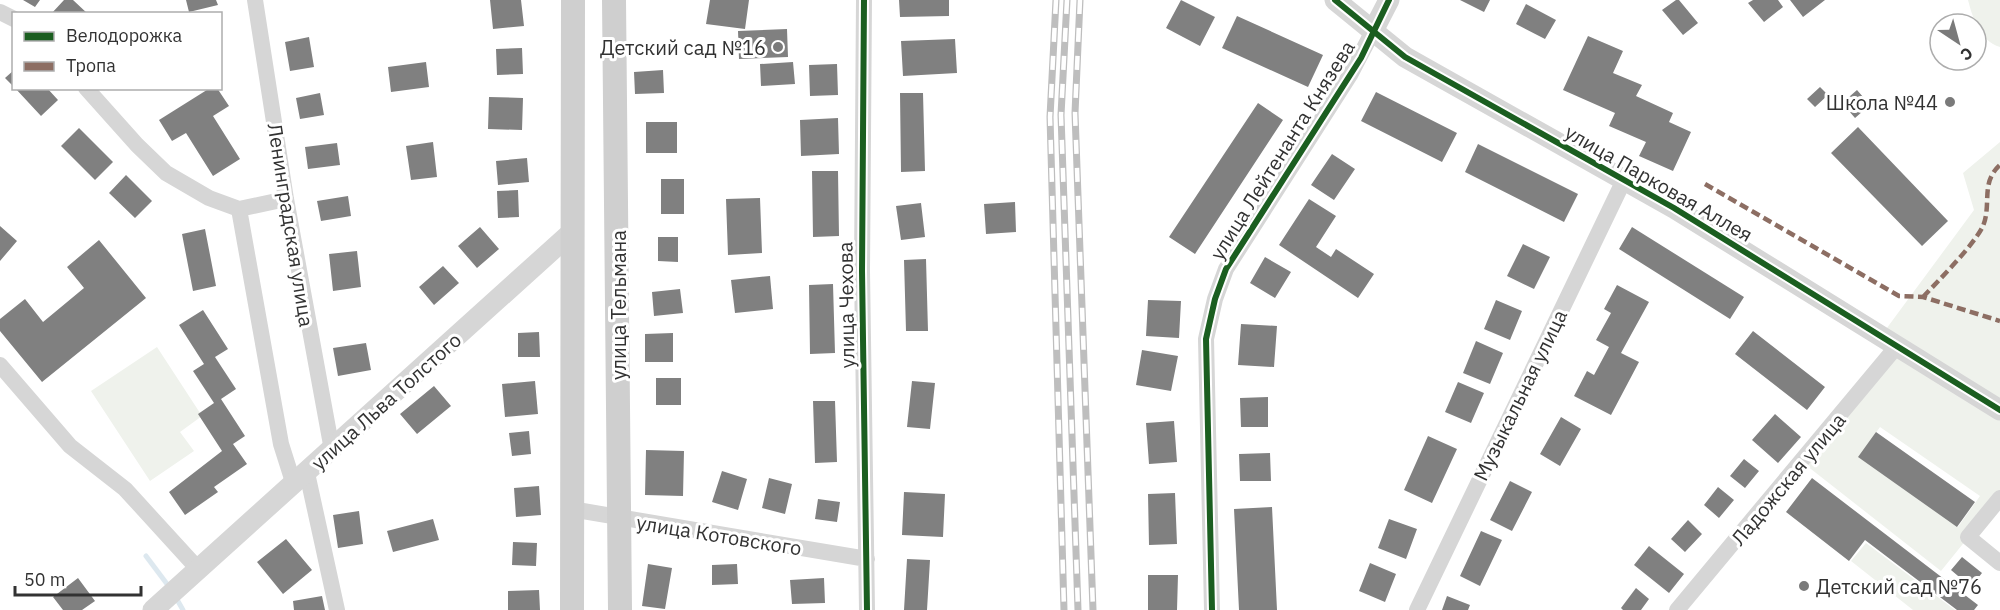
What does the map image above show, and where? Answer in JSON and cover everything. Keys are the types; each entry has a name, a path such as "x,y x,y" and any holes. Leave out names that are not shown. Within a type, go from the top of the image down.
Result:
{"main road":[{"path":"572,610 573,0"},
{"name":"улица Тельмана","path":"614,0 620,610"}],"street":[{"name":"Ленинградская улица","path":"255,0 286,199 332,450"},
{"name":"улица Чехова","path":"864,0 862,271 867,610"},
{"name":"улица Парковая Аллея","path":"1335,0 1405,57 1624,180 2000,410"},
{"path":"1373,31 1389,0"},
{"name":"улица Лейтенанта Князева","path":"1212,610 1206,339 1215,299 1226,269 1350,75 1373,31"},
{"path":"88,90 137,146 166,173 209,198 239,209 286,199"},
{"name":"Музыкальная улица","path":"1417,610 1624,180"},
{"path":"239,209 281,444 300,479 337,610"},
{"name":"улица Льва Толстого","path":"157,607 572,232"},
{"name":"Ладожская улица","path":"1677,610 1897,346"},
{"path":"0,365 70,446 124,489 192,576"},
{"path":"2000,498 1968,537 2000,563"},
{"name":"улица Котовского","path":"571,510 867,559"}],"shaded area":[{"path":"1968,0 2000,0 2000,47 1988,41 1988,12 1972,12"},
{"path":"2000,142 2000,498 1941,571 1802,462 1897,346 1881,336 1974,210 1963,173","holes":["1880,427 1980,496 1958,527 1859,457"]},
{"path":"157,347 202,416 180,432 194,451 150,481 91,391"},
{"path":"1866,543 1955,610 1913,610 1851,561"}],"building":[{"path":"23,0 40,0 35,7"},
{"path":"64,0 73,0 86,12 53,12"},
{"path":"186,0 216,0 218,5 189,12"},
{"path":"490,0 521,0 524,26 493,29"},
{"path":"710,0 749,0 745,29 706,24"},
{"path":"899,0 949,0 949,16 900,17"},
{"path":"1181,0 1215,17 1200,46 1166,28"},
{"path":"1460,0 1490,0 1484,12"},
{"path":"1679,0 1698,23 1683,35 1662,10"},
{"path":"1753,0 1778,0 1783,7 1764,22 1748,3"},
{"path":"1790,0 1825,0 1803,17"},
{"path":"1526,4 1556,20 1545,39 1516,24"},
{"path":"1237,16 1323,55 1308,87 1222,48"},
{"path":"787,29 788,57 739,59 738,31"},
{"path":"1588,36 1623,51 1613,73 1642,85 1636,96 1673,113 1669,122 1691,132 1673,171 1639,156 1646,142 1609,126 1615,113 1563,90"},
{"path":"309,37 314,67 290,71 285,42"},
{"path":"955,39 957,73 903,76 901,41"},
{"path":"522,48 523,74 497,75 496,49"},
{"path":"426,62 429,87 391,92 388,67"},
{"path":"793,62 795,84 761,86 760,64"},
{"path":"837,64 838,95 810,96 809,65"},
{"path":"663,70 664,93 635,94 634,72"},
{"path":"12,72 12,85 5,78"},
{"path":"1820,87 1828,95 1815,107 1807,99"},
{"path":"17,90 49,90 58,100 41,116"},
{"path":"207,90 218,90 229,106 213,116 240,159 213,176 186,133 172,141 159,120"},
{"path":"1857,90 1870,105 1855,118 1842,103"},
{"path":"1376,92 1457,133 1442,162 1361,121"},
{"path":"320,93 324,115 300,119 296,98"},
{"path":"900,93 923,93 925,171 901,172"},
{"path":"489,97 523,98 522,130 488,129"},
{"path":"1258,103 1283,120 1195,254 1169,237"},
{"path":"838,118 839,154 801,156 800,120"},
{"path":"646,122 677,122 677,153 646,153"},
{"path":"1858,127 1948,221 1922,246 1831,153"},
{"path":"79,128 113,162 95,180 61,146"},
{"path":"433,142 437,177 411,180 406,146"},
{"path":"337,143 340,165 308,169 305,147"},
{"path":"1478,144 1578,194 1564,222 1465,172"},
{"path":"1332,154 1355,169 1334,200 1311,185"},
{"path":"527,158 529,182 498,185 496,161"},
{"path":"812,171 838,171 839,236 813,237"},
{"path":"126,175 152,201 135,218 109,193"},
{"path":"661,179 684,179 684,214 661,214"},
{"path":"518,190 519,217 498,218 497,191"},
{"path":"348,196 351,216 321,221 317,201"},
{"path":"760,198 762,253 728,255 726,199"},
{"path":"1309,199 1336,216 1316,247 1331,257 1336,249 1374,274 1358,298 1279,245"},
{"path":"1015,202 1016,232 986,234 984,204"},
{"path":"921,203 925,237 901,240 896,206"},
{"path":"0,226 17,241 0,261"},
{"path":"480,227 499,249 477,268 458,246"},
{"path":"1632,227 1744,297 1730,319 1619,249"},
{"path":"205,229 216,286 193,291 182,234"},
{"path":"658,237 678,237 678,262 658,261"},
{"path":"99,240 146,298 42,382 0,331 0,319 25,299 43,322 84,288 67,267"},
{"path":"1523,244 1550,257 1534,289 1507,276"},
{"path":"357,251 361,287 333,291 329,254"},
{"path":"1265,257 1291,272 1275,298 1250,283"},
{"path":"926,259 928,331 906,331 904,260"},
{"path":"443,266 459,283 434,305 419,287"},
{"path":"770,276 773,309 735,313 731,280"},
{"path":"833,284 835,353 810,354 809,285"},
{"path":"1617,285 1649,302 1621,353 1639,362 1611,415 1574,396 1587,371 1594,375 1609,347 1596,340 1611,313 1604,309"},
{"path":"680,289 683,313 654,316 652,292"},
{"path":"1148,300 1181,301 1179,338 1146,336"},
{"path":"1496,300 1522,311 1510,340 1484,329"},
{"path":"203,310 228,349 215,357 236,389 221,399 245,436 233,444 247,464 214,487 218,492 185,515 169,492 222,451 198,414 214,403 193,371 204,364 179,325"},
{"path":"1241,324 1277,326 1274,367 1238,365"},
{"path":"1753,331 1825,387 1807,410 1735,354"},
{"path":"539,332 540,357 518,357 518,333"},
{"path":"673,333 673,362 645,362 645,334"},
{"path":"1476,341 1503,353 1490,384 1463,373"},
{"path":"366,343 371,370 338,376 333,348"},
{"path":"1142,350 1178,356 1171,391 1136,385"},
{"path":"656,378 681,378 681,405 656,405"},
{"path":"535,381 538,414 505,417 502,384"},
{"path":"912,381 935,383 930,429 907,427"},
{"path":"1458,382 1484,393 1471,423 1445,412"},
{"path":"434,386 451,406 417,434 400,414"},
{"path":"1268,397 1268,427 1241,427 1240,398"},
{"path":"813,401 835,401 837,462 815,463"},
{"path":"1775,414 1801,437 1778,463 1752,440"},
{"path":"1561,417 1581,429 1560,466 1540,454"},
{"path":"1174,421 1177,462 1149,464 1146,423"},
{"path":"529,431 531,454 512,456 509,433"},
{"path":"1876,432 1975,502 1957,527 1858,457"},
{"path":"1428,436 1457,449 1432,503 1404,490"},
{"path":"646,450 684,451 683,496 645,495"},
{"path":"1270,453 1271,481 1240,481 1239,454"},
{"path":"1744,459 1759,471 1745,488 1730,476"},
{"path":"722,471 747,479 738,510 712,502"},
{"path":"769,478 792,484 785,514 762,508"},
{"path":"1812,478 1978,605 1974,610 1957,610 1865,540 1849,561 1786,512"},
{"path":"1510,481 1532,492 1512,531 1490,520"},
{"path":"539,486 541,515 516,517 514,488"},
{"path":"1718,487 1734,500 1719,518 1704,505"},
{"path":"904,492 945,494 943,537 902,535"},
{"path":"1175,493 1177,544 1149,545 1148,494"},
{"path":"818,499 840,502 837,522 815,519"},
{"path":"1272,507 1277,610 1239,610 1234,509"},
{"path":"359,511 363,544 338,548 333,515"},
{"path":"433,519 439,540 393,552 387,531"},
{"path":"1389,519 1417,529 1406,559 1378,548"},
{"path":"1688,520 1702,534 1685,552 1671,539"},
{"path":"1481,531 1502,540 1480,586 1460,576"},
{"path":"286,539 312,570 283,594 257,562"},
{"path":"513,542 537,543 536,566 512,565"},
{"path":"1649,546 1684,574 1669,593 1634,565"},
{"path":"1962,557 1982,573 1971,587 1951,570"},
{"path":"907,559 930,560 927,610 904,610"},
{"path":"1370,563 1396,574 1385,602 1359,591"},
{"path":"648,564 672,568 665,609 642,606"},
{"path":"737,564 738,584 712,585 712,565"},
{"path":"1148,575 1178,575 1177,610 1148,610"},
{"path":"78,578 95,601 82,610 63,610 53,597"},
{"path":"824,578 825,603 792,604 790,580"},
{"path":"1636,588 1649,599 1641,610 1623,610 1621,608"},
{"path":"539,590 540,610 508,610 508,591"},
{"path":"322,596 325,610 294,610 293,601"},
{"path":"1447,596 1470,605 1468,610 1442,610"}],"waterway":[{"path":"146,556 170,588"},
{"path":"175,596 183,610"}],"railway":[{"path":"1056,0 1050,117 1064,610"},
{"path":"1067,0 1061,115 1078,610"},
{"path":"1080,0 1075,113 1093,610"}],"marked path":[{"path":"1923,297 1956,262 1983,226 1988,186 2000,165"},
{"path":"1705,184 1899,296 1923,297 2000,321"}],"cycle path":[{"path":"864,0 862,271 867,610"},
{"path":"1335,0 1405,57 1674,208 2000,410"},
{"path":"1212,610 1206,339 1215,299 1226,269 1361,58 1389,0"}],"place":[{"name":"Детский сад №16","path":"778,47"},
{"name":"Школа №44","path":"1950,102"},
{"name":"Детский сад №76","path":"1804,586"}]}
